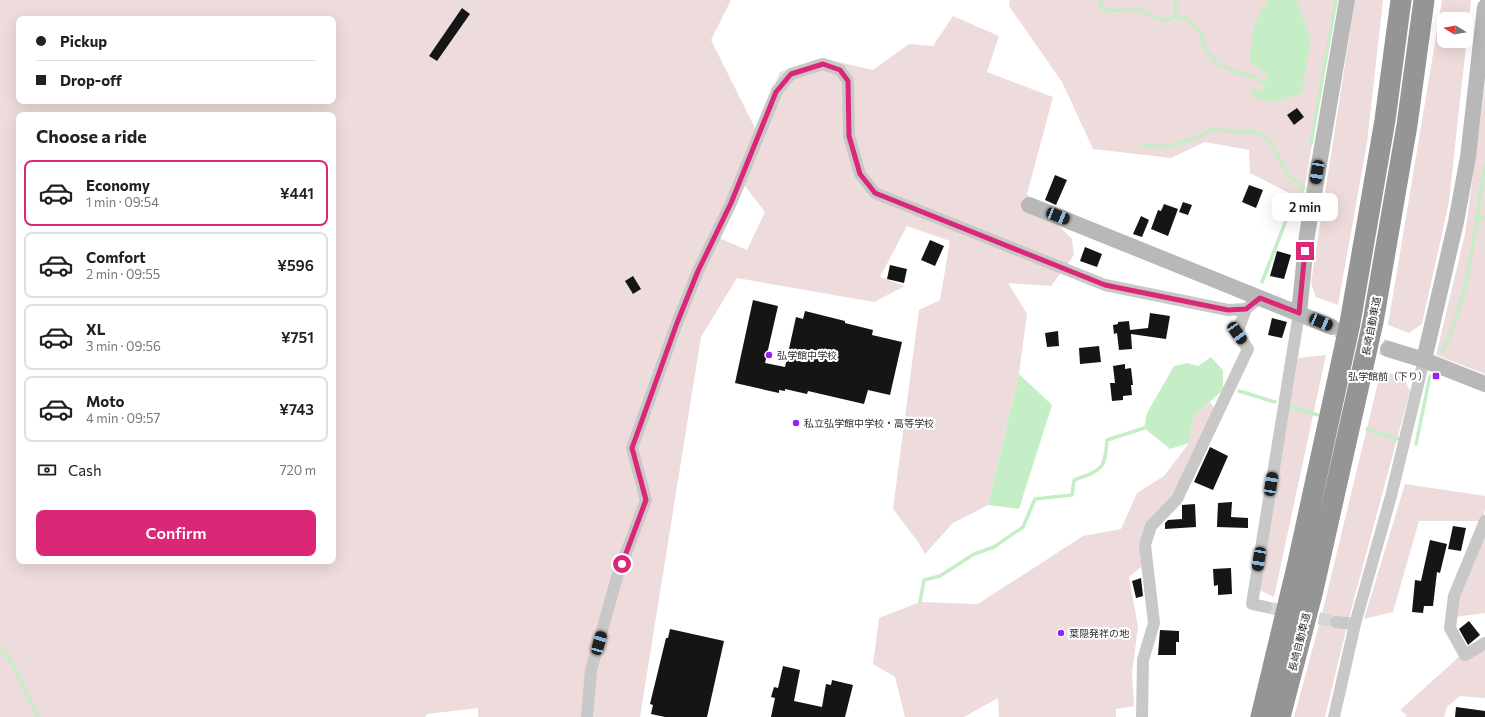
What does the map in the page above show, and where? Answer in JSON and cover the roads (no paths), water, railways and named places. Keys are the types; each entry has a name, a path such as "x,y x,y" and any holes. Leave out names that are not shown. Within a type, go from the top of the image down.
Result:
{"highway":[{"path":"1385,120 1393,0"},
{"name":"長崎自動車道","path":"1261,717 1297,567 1350,323 1385,120 1401,0"},
{"name":"長崎自動車道","path":"1280,717 1313,590 1373,322 1407,125 1424,0"}],"street":[{"path":"1266,607 1252,604 1299,313 1307,235 1346,0"},
{"path":"1334,717 1355,624 1391,496 1456,222 1468,157 1485,7"},
{"path":"587,717 591,670 617,577 646,500 632,448 677,323 698,271 731,203 776,92 791,74 823,64 840,70 848,81 849,136 860,174 875,193 1105,285 1228,310 1246,309"},
{"path":"1029,205 1332,327"},
{"path":"1142,717 1143,660 1154,623 1145,546 1151,526 1176,499 1248,349 1237,333 1246,309 1260,298"},
{"path":"1388,349 1424,360 1485,384"},
{"path":"1485,521 1454,596 1450,628 1465,655 1485,643"},
{"path":"1336,622 1355,624"}],"waterway":[{"path":"1100,0 1102,9 1109,11 1138,10 1166,21 1176,16 1186,18 1201,32 1205,50 1218,64 1238,73 1255,77 1266,86"},
{"path":"1176,16 1175,4 1177,0"},
{"path":"1311,144 1336,0"},
{"path":"1143,145 1164,147 1198,138 1210,130 1255,132 1269,140 1289,176 1304,188 1296,195 1262,282"},
{"path":"1442,352 1459,308 1465,285 1485,165"},
{"path":"1476,217 1485,218"},
{"path":"1416,444 1430,376"},
{"path":"1239,391 1275,402"},
{"path":"1290,407 1318,415"},
{"path":"920,602 924,580 940,576 974,554 994,547 1023,527 1035,499 1072,495 1074,480 1091,474 1100,468 1105,458 1107,440 1144,428"},
{"path":"1367,429 1398,439"},
{"path":"0,650 12,662 38,717"}],"tunnel":[{"path":"1337,329 1388,349"},
{"path":"1266,607 1336,622"}],"place":[{"name":"弘学館中学校","path":"769,355"},
{"name":"弘学館前（下り）","path":"1436,376"},
{"name":"私立弘学館中学校・高等学校","path":"796,423"},
{"name":"葉隠発祥の地","path":"1061,633"}]}
